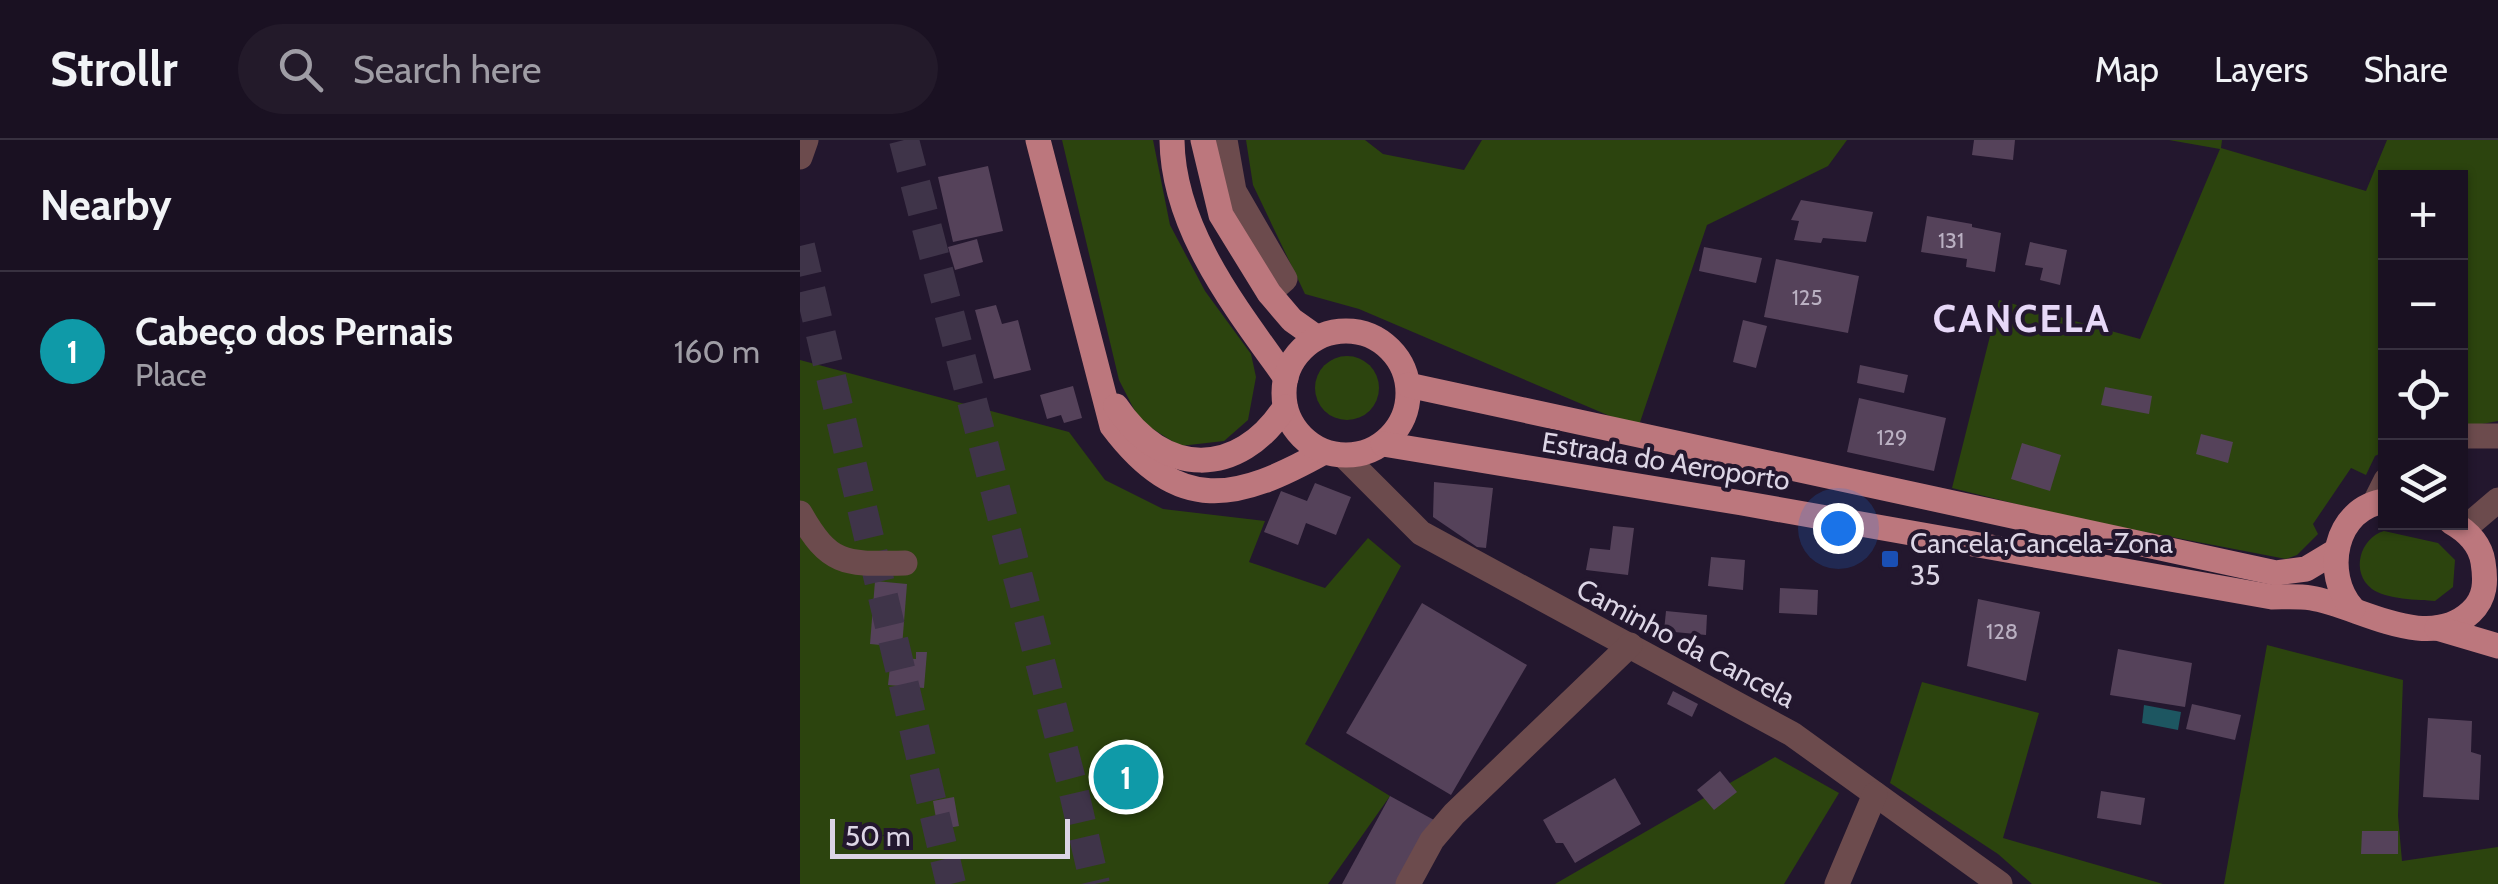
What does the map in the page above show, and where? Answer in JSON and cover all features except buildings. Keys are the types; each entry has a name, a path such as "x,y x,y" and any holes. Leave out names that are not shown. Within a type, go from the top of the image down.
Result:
{"main road":[{"path":"1038,140 1112,426 1133,454 1183,488 1202,492 1225,491 1280,476 1334,454 1364,453 1383,444 1398,429 1407,410 1408,384 1393,351 1377,338 1358,331 1336,330 1316,337 1300,350 1286,378 1285,407 1293,426 1306,441 1334,454"},
{"path":"1172,140 1172,158 1188,221 1216,274 1286,378"},
{"path":"1203,140 1221,215 1269,294 1292,320 1316,337"},
{"name":"Estrada do Aeroporto","path":"1408,384 2276,572 2306,569 2336,551"},
{"path":"1102,385 1125,420 1148,440 1168,453 1192,460 1218,461 1238,452 1270,430 1285,407"},
{"name":"Estrada do Aeroporto","path":"1383,444 2272,597 2310,598 2408,626 2437,628"},
{"path":"2353,609 2341,593 2336,551 2348,524 2378,498"},
{"path":"2437,628 2461,620 2476,607 2490,602 2482,556 2461,530"},
{"path":"2437,628 2498,646"}],"street":[{"path":"800,157 806,140"},
{"path":"1224,140 1234,191 1285,279 1269,294"},
{"path":"2468,436 2498,436"},
{"name":"Caminho da Cancela","path":"1334,454 1421,532 1792,734 2000,884"},
{"path":"2468,520 2498,500"},
{"path":"800,513 817,543 840,560 905,563"},
{"path":"1408,884 1432,840 1454,814 1630,645"},
{"path":"1837,884 1875,794"},
{"path":"1418,884 1432,840"}],"green space":[{"path":"1062,140 1153,140 1170,225 1205,291 1251,354 1256,377 1248,420 1224,441 1180,446 1140,421 1119,380"},
{"path":"1246,140 1365,140 1383,154 1464,170 1482,140 1847,140 1828,166 1707,225 1638,428 1359,309 1305,294 1253,185"},
{"path":"2169,140 2222,140 2221,148 2366,191 2387,140 2498,140 2498,421 2468,427 2468,170 2378,170 2378,454 2366,475 2351,468 2313,524 2318,534 2297,555 2286,559 2068,517 1952,488 1999,300 2140,339 2220,149"},
{"path":"1347,356 1370,365 1379,388 1370,411 1347,420 1324,411 1315,388 1324,365"},
{"path":"800,360 1069,432 1105,480 1163,509 1265,521 1249,562 1325,588 1368,538 1401,566 1305,744 1390,796 1328,884 800,884"},
{"path":"2384,531 2438,543 2455,560 2453,587 2435,601 2393,597 2372,589 2361,574 2361,556 2369,541"},
{"path":"2267,645 2403,680 2398,816 2402,861 2498,847 2498,884 2224,884"},
{"path":"1922,682 2039,713 2003,838 2163,884 2032,884 1998,854 1890,783"},
{"path":"1775,757 1839,793 1784,884 1555,884"}],"shaded area":[{"path":"2144,705 2181,712 2178,730 2142,723"}],"tunnel":[{"path":"904,140 1095,884"},
{"path":"800,246 951,884"}],"place":[{"name":"Cancela;Cancela-Zona 35","path":"1890,559"},
{"name":"Cabeço dos Pernais","path":"1126,777"}],"district":[{"name":"CANCELA","path":"2022,319"}]}
